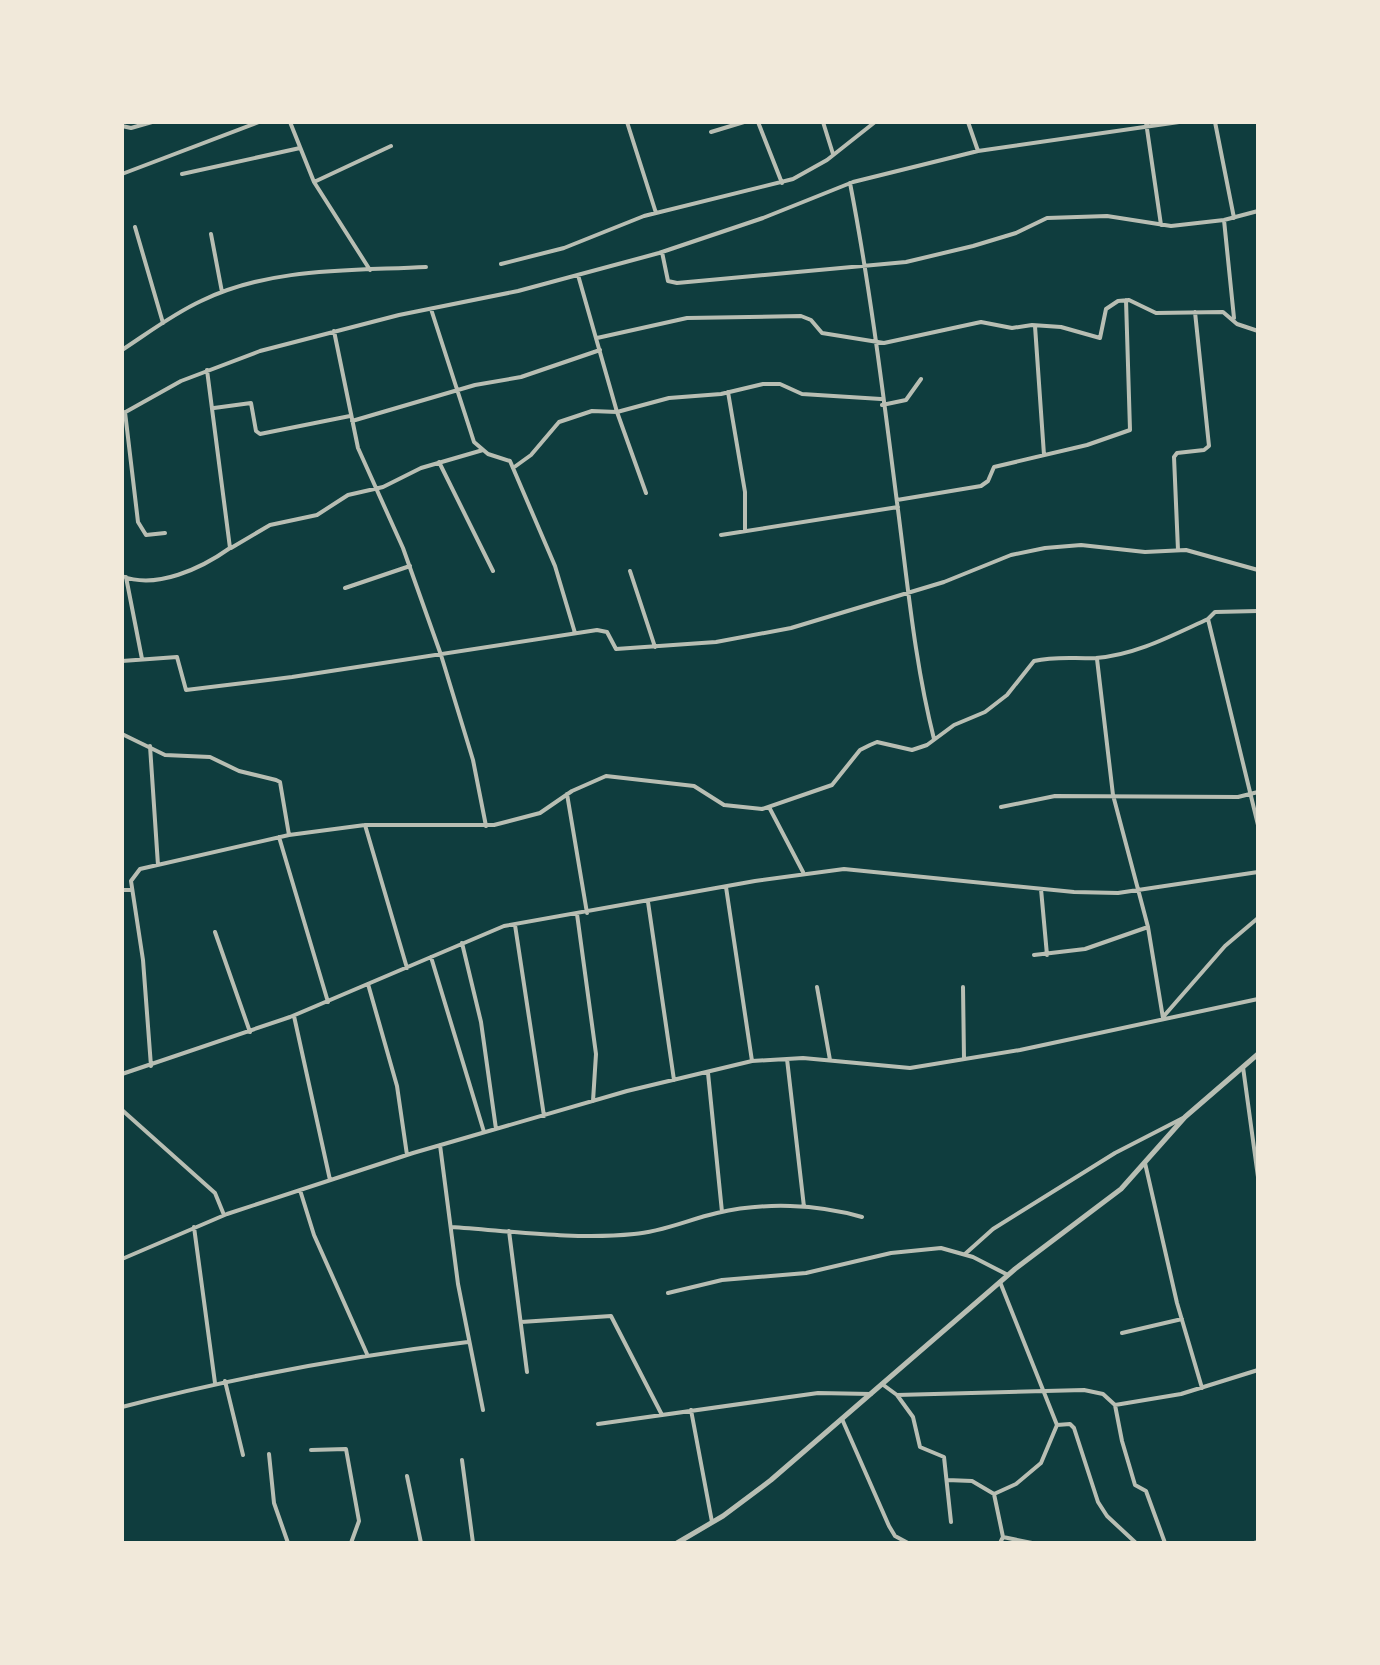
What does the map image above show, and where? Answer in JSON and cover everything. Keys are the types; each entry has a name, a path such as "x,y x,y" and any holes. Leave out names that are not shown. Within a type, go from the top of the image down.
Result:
{"street":[{"path":"122,126 131,128 152,122"},
{"path":"122,174 259,122"},
{"path":"290,122 314,182 370,270"},
{"path":"627,122 656,213"},
{"path":"711,132 743,122"},
{"path":"758,122 782,183"},
{"path":"823,122 833,156"},
{"path":"501,264 564,248 656,213 782,183 833,156 875,122"},
{"path":"968,122 978,151"},
{"path":"165,533 146,535 140,529 124,413 207,370 260,351 334,331 578,275 662,252 763,218 850,183 978,151 1146,124 1179,122"},
{"path":"1215,122 1234,218"},
{"path":"1146,124 1161,225"},
{"path":"314,182 391,146"},
{"path":"182,174 300,148"},
{"path":"850,183 877,341 882,402 921,688 934,739"},
{"path":"662,252 670,283 866,267 973,246 1016,233 1047,218 1107,216 1161,225 1224,220 1258,211"},
{"path":"1224,220 1234,320"},
{"path":"135,227 163,323"},
{"path":"211,234 222,292"},
{"path":"122,350 163,323 222,292 267,279 426,267"},
{"path":"578,275 617,412 646,493"},
{"path":"597,338 687,318 801,316 811,320 822,333 877,341 912,339 931,330 981,322 1012,328 1035,325 1061,327 1100,338 1106,309 1126,300 1139,302 1156,313 1223,312 1258,331"},
{"path":"721,535 981,486 988,481 994,467 1087,445 1132,427 1126,300"},
{"path":"431,309 474,442 483,450 510,461 555,566 575,633"},
{"path":"1178,550 1174,457 1177,453 1204,450 1209,446 1195,312"},
{"path":"1035,325 1044,455"},
{"path":"334,331 358,448 410,566 441,655 473,760 486,826"},
{"path":"214,408 251,403 256,431 260,434 351,419 521,377 600,350"},
{"path":"207,370 230,548"},
{"path":"513,468 531,455 559,422 592,411 617,412 669,398 780,384 802,394 882,402 906,400 921,379"},
{"path":"728,392 745,492 745,531"},
{"path":"142,659 124,577 147,580 177,575 270,525 317,515 348,495 377,488 439,462 483,450"},
{"path":"439,462 493,571"},
{"path":"122,661 177,657 182,686 186,690 605,630 616,649 716,642 831,618 908,590 944,582 992,561 1045,548 1081,545 1145,552 1178,550 1258,570"},
{"path":"345,588 410,566"},
{"path":"630,571 655,647"},
{"path":"151,1066 143,960 131,881 136,873 158,865 289,835 413,822 486,826 529,817 567,794 606,776 694,786 724,805 742,809 769,807 832,785 860,750 877,742 912,750 934,739 1007,695 1034,661 1058,656 1097,658 1138,650 1208,619 1215,612 1258,611"},
{"path":"1208,619 1258,825"},
{"path":"1097,658 1113,795 1148,927 1163,1018"},
{"path":"122,734 177,758 219,759 239,771 280,782 289,835"},
{"path":"150,746 158,865"},
{"path":"1001,807 1055,796 1250,796 1258,792"},
{"path":"567,794 587,913"},
{"path":"769,807 804,873"},
{"path":"365,825 407,968"},
{"path":"279,837 328,1002"},
{"path":"122,1074 294,1016 462,943 515,925 804,873 844,869 1041,889 1118,893 1258,872"},
{"path":"726,887 752,1061"},
{"path":"1041,889 1047,955"},
{"path":"122,890 132,890"},
{"path":"648,902 674,1080"},
{"path":"577,914 596,1054 593,1101"},
{"path":"1163,1018 1225,946 1258,918"},
{"path":"515,925 544,1116"},
{"path":"1034,955 1085,949 1148,927"},
{"path":"215,932 250,1032"},
{"path":"462,943 481,1022 496,1129"},
{"path":"431,957 484,1132"},
{"path":"368,984 397,1086 407,1155"},
{"path":"817,987 830,1060"},
{"path":"963,987 964,1059"},
{"path":"122,1259 224,1215 407,1155 593,1101 752,1061 830,1060 860,1066 910,1068 1258,999"},
{"path":"294,1016 330,1180"},
{"path":"677,1543 771,1480 1008,1275 1121,1189 1185,1117 1258,1054"},
{"path":"787,1059 804,1207"},
{"path":"1243,1067 1258,1177"},
{"path":"708,1073 722,1212"},
{"path":"122,1110 215,1193 224,1215"},
{"path":"965,1254 993,1229 1115,1153 1185,1117"},
{"path":"440,1145 468,1342 483,1410"},
{"path":"1145,1163 1182,1319 1202,1388"},
{"path":"300,1190 314,1235 367,1354"},
{"path":"451,1227 634,1234 722,1212 804,1207 840,1209 862,1217"},
{"path":"194,1227 215,1383"},
{"path":"509,1231 527,1372"},
{"path":"668,1293 722,1280 806,1273 906,1251 941,1248 965,1254 1008,1275"},
{"path":"994,1494 1016,1484 1041,1463 1057,1425 1000,1282"},
{"path":"521,1322 611,1316 662,1415"},
{"path":"1122,1333 1182,1319"},
{"path":"123,1415 122,1406 215,1383 367,1354 468,1342"},
{"path":"1115,1405 1202,1388 1258,1370"},
{"path":"225,1381 243,1455"},
{"path":"882,1384 897,1395 913,1417 920,1447 944,1457 951,1522"},
{"path":"897,1395 1041,1390 1098,1392 1115,1405 1135,1485 1146,1491 1165,1543"},
{"path":"598,1424 691,1410 760,1404 818,1393 871,1394"},
{"path":"691,1410 712,1522"},
{"path":"842,1419 889,1526 905,1542"},
{"path":"1057,1425 1070,1424 1074,1428 1098,1502 1107,1516 1136,1543"},
{"path":"311,1450 346,1449 359,1521 351,1543"},
{"path":"269,1454 274,1503 288,1543"},
{"path":"462,1460 473,1543"},
{"path":"407,1476 421,1543"},
{"path":"947,1480 967,1479 987,1486 994,1494 1003,1537 1000,1543"},
{"path":"1003,1537 1032,1543"},
{"path":"891,1543 905,1542"}]}
